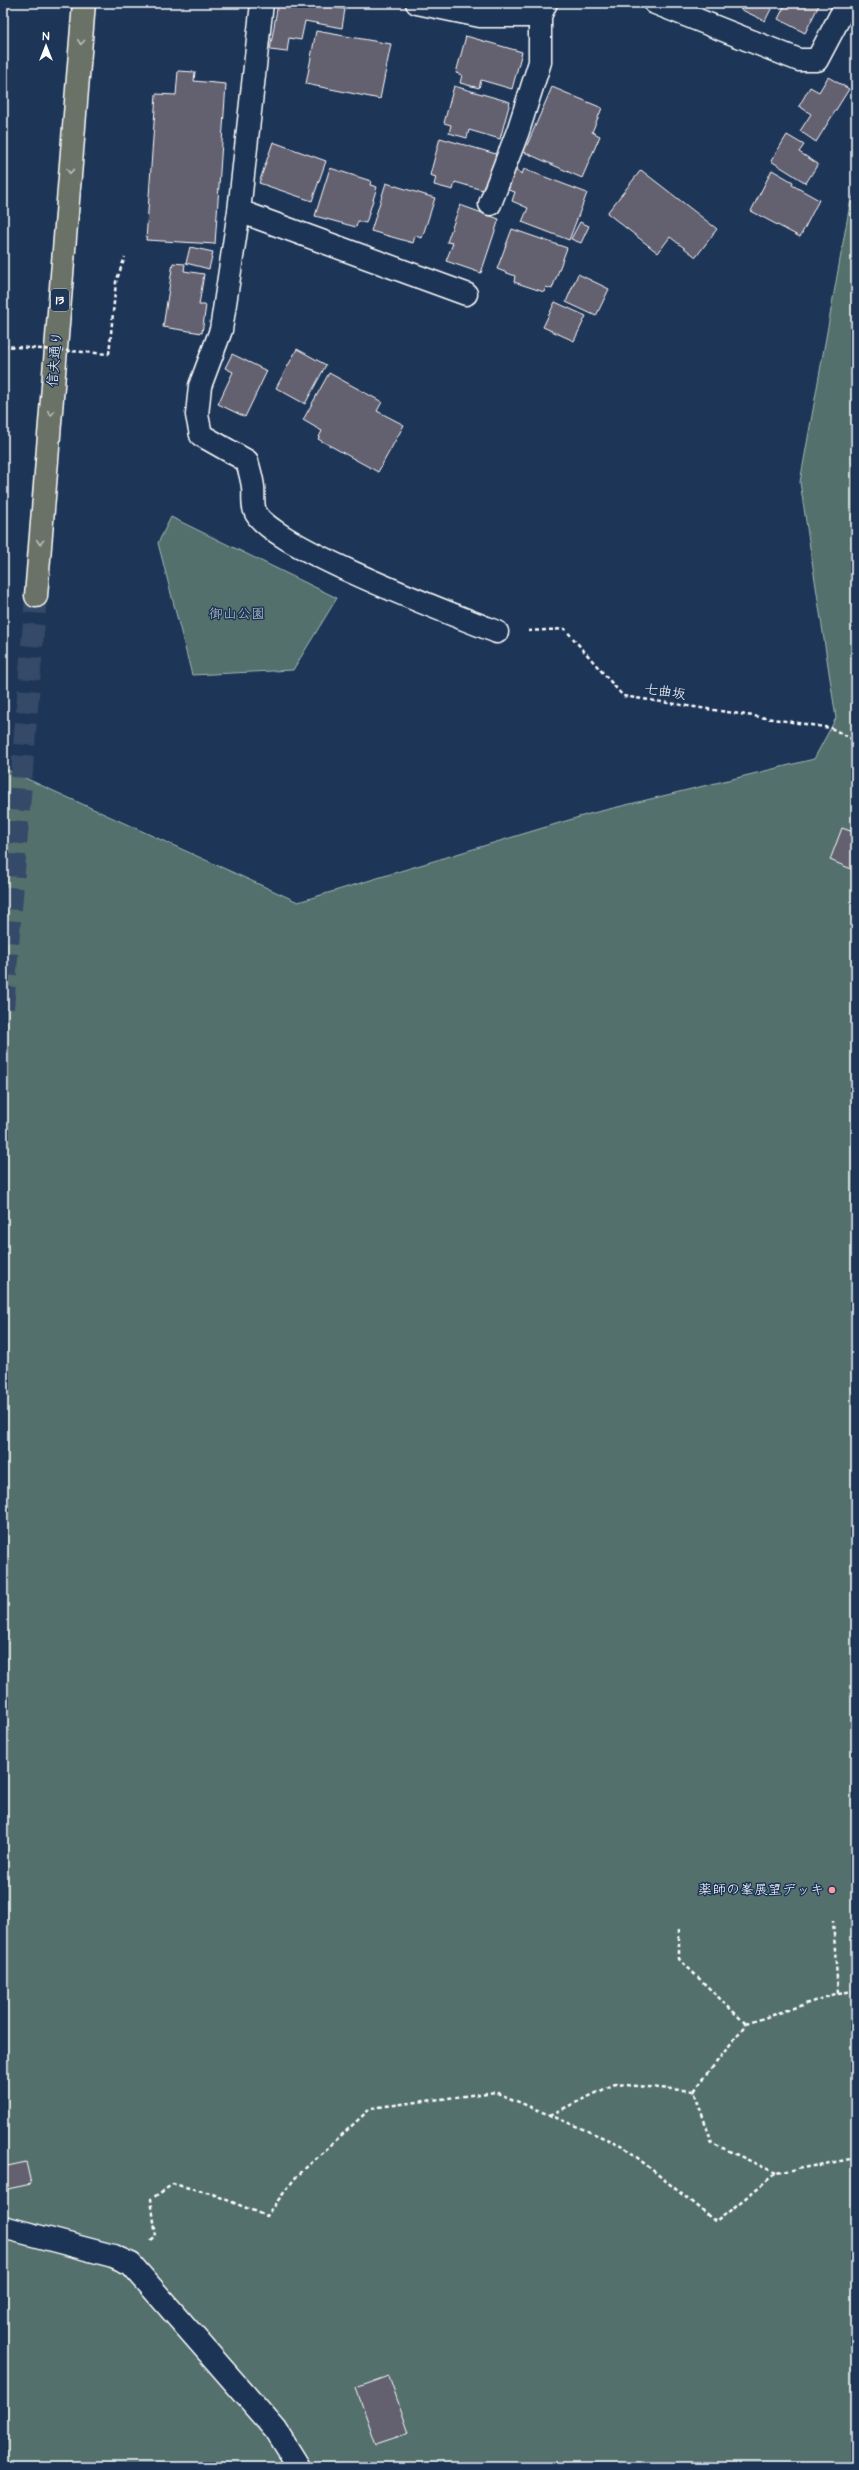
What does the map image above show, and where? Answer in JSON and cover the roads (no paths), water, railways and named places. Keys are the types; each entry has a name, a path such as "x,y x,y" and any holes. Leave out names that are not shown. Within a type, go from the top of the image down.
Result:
{"highway":[{"name":"信夫通り","path":"36,596 84,3"}],"street":[{"path":"262,3 239,211 221,330 200,386 197,415 201,435 247,461 253,486 255,512 267,527 322,557 389,590 497,632"},
{"path":"417,3 480,16 543,9 540,62 518,131 490,204"},
{"path":"655,3 799,60 817,60 848,3"},
{"path":"239,211 466,294"},
{"path":"3,2228 113,2256 130,2264 276,2430 299,2467"}],"tunnel":[{"path":"3,1008 36,596"}],"place":[{"name":"薬師の峯展望デッキ","path":"832,1890"}],"park label":[{"name":"御山公園","path":"237,614"}]}
